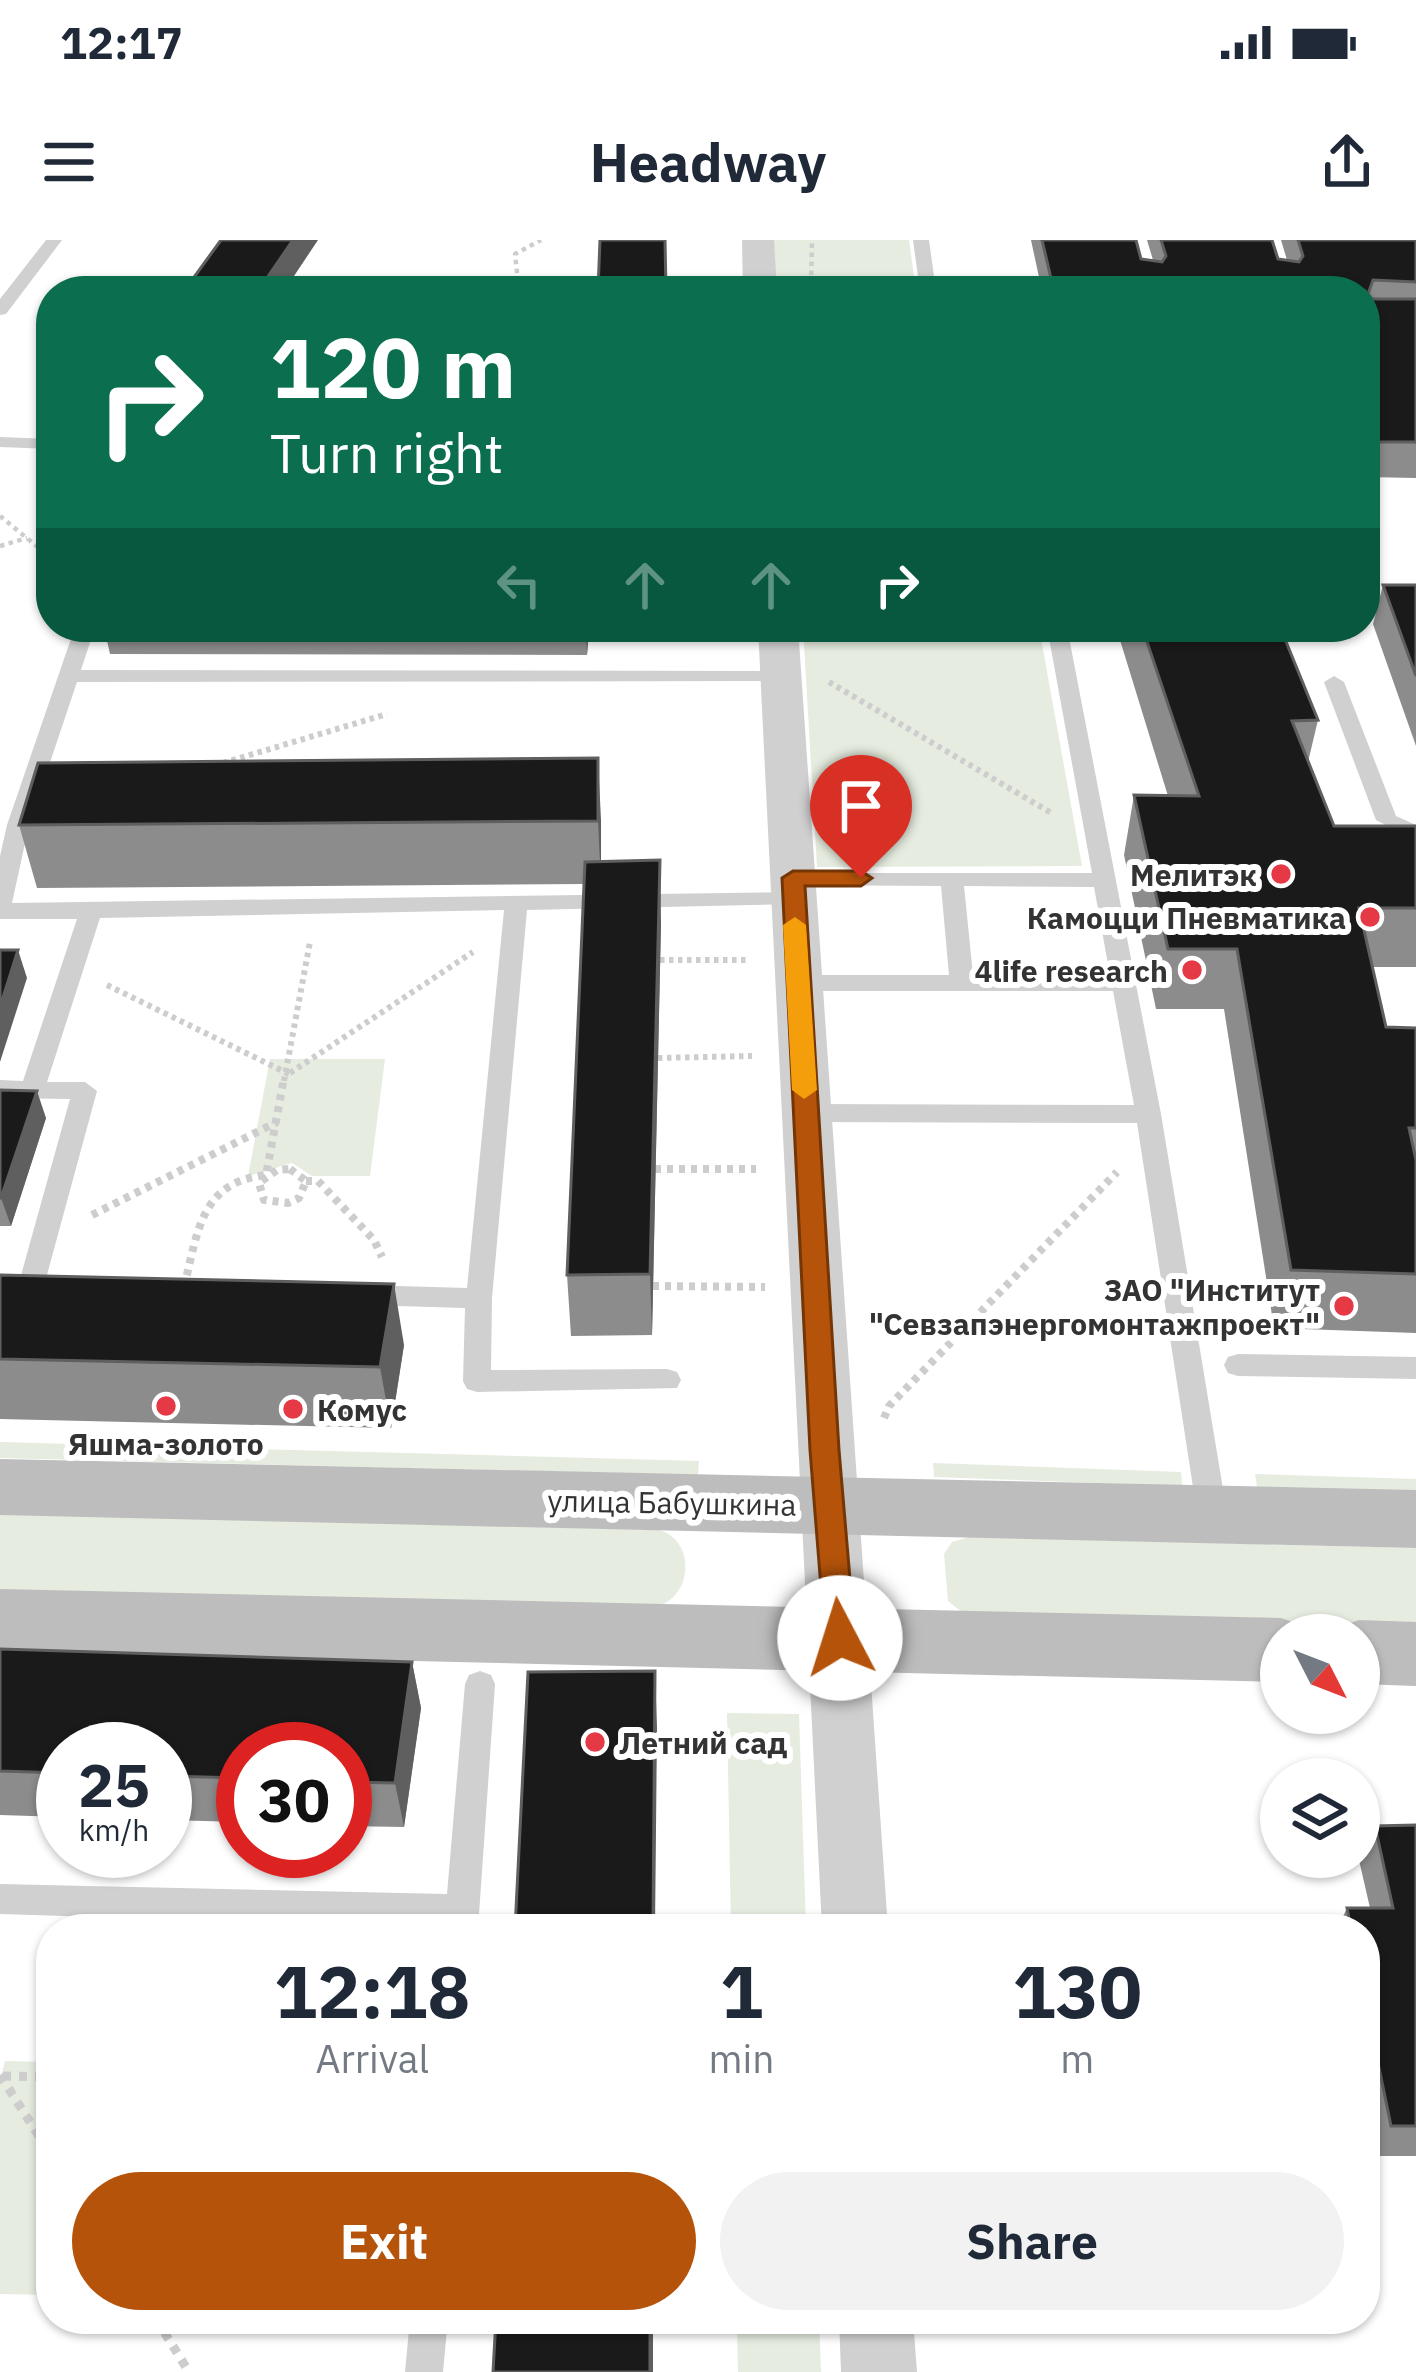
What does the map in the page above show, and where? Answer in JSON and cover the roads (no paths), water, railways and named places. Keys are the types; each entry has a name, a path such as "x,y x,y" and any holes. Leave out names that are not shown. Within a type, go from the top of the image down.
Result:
{"street":[{"path":"758,240 759,276"},
{"path":"780,651 854,1914"},
{"name":"улица Бабушкина","path":"0,1486 1416,1519"},
{"path":"0,1620 1260,1649"},
{"path":"1380,1653 1416,1654"},
{"path":"877,2334 879,2372"}],"lane":[{"path":"0,310 54,240"},
{"path":"921,240 926,276"},
{"path":"0,442 36,443"},
{"path":"80,642 17,825 0,903 6,913 516,905 952,879 1104,880"},
{"path":"1060,642 1150,1125 1212,1513"},
{"path":"70,676 476,675 780,651"},
{"path":"1334,682 1387,820 1416,834"},
{"path":"952,879 962,983"},
{"path":"516,905 478,1298 477,1381 667,1379"},
{"path":"32,1090 91,910"},
{"path":"797,972 962,983 1124,983"},
{"path":"0,1089 85,1091 44,1239 42,1286 0,1286"},
{"path":"806,1113 1150,1125"},
{"path":"346,1294 478,1298"},
{"path":"1238,1365 1416,1368"},
{"path":"461,1914 480,1684"},
{"path":"0,1899 346,1914"},
{"path":"424,2372 428,2334"}],"place":[{"name":"Мелитэк","path":"1281,874"},
{"name":"Камоцци Пневматика","path":"1370,917"},
{"name":"4life research","path":"1192,970"},
{"name":"ЗАО \"Институт \"Севзапэнергомонтажпроект\"","path":"1344,1306"},
{"name":"Яшма-золото","path":"166,1406"},
{"name":"Комус","path":"293,1409"},
{"name":"Летний сад","path":"595,1742"}]}
